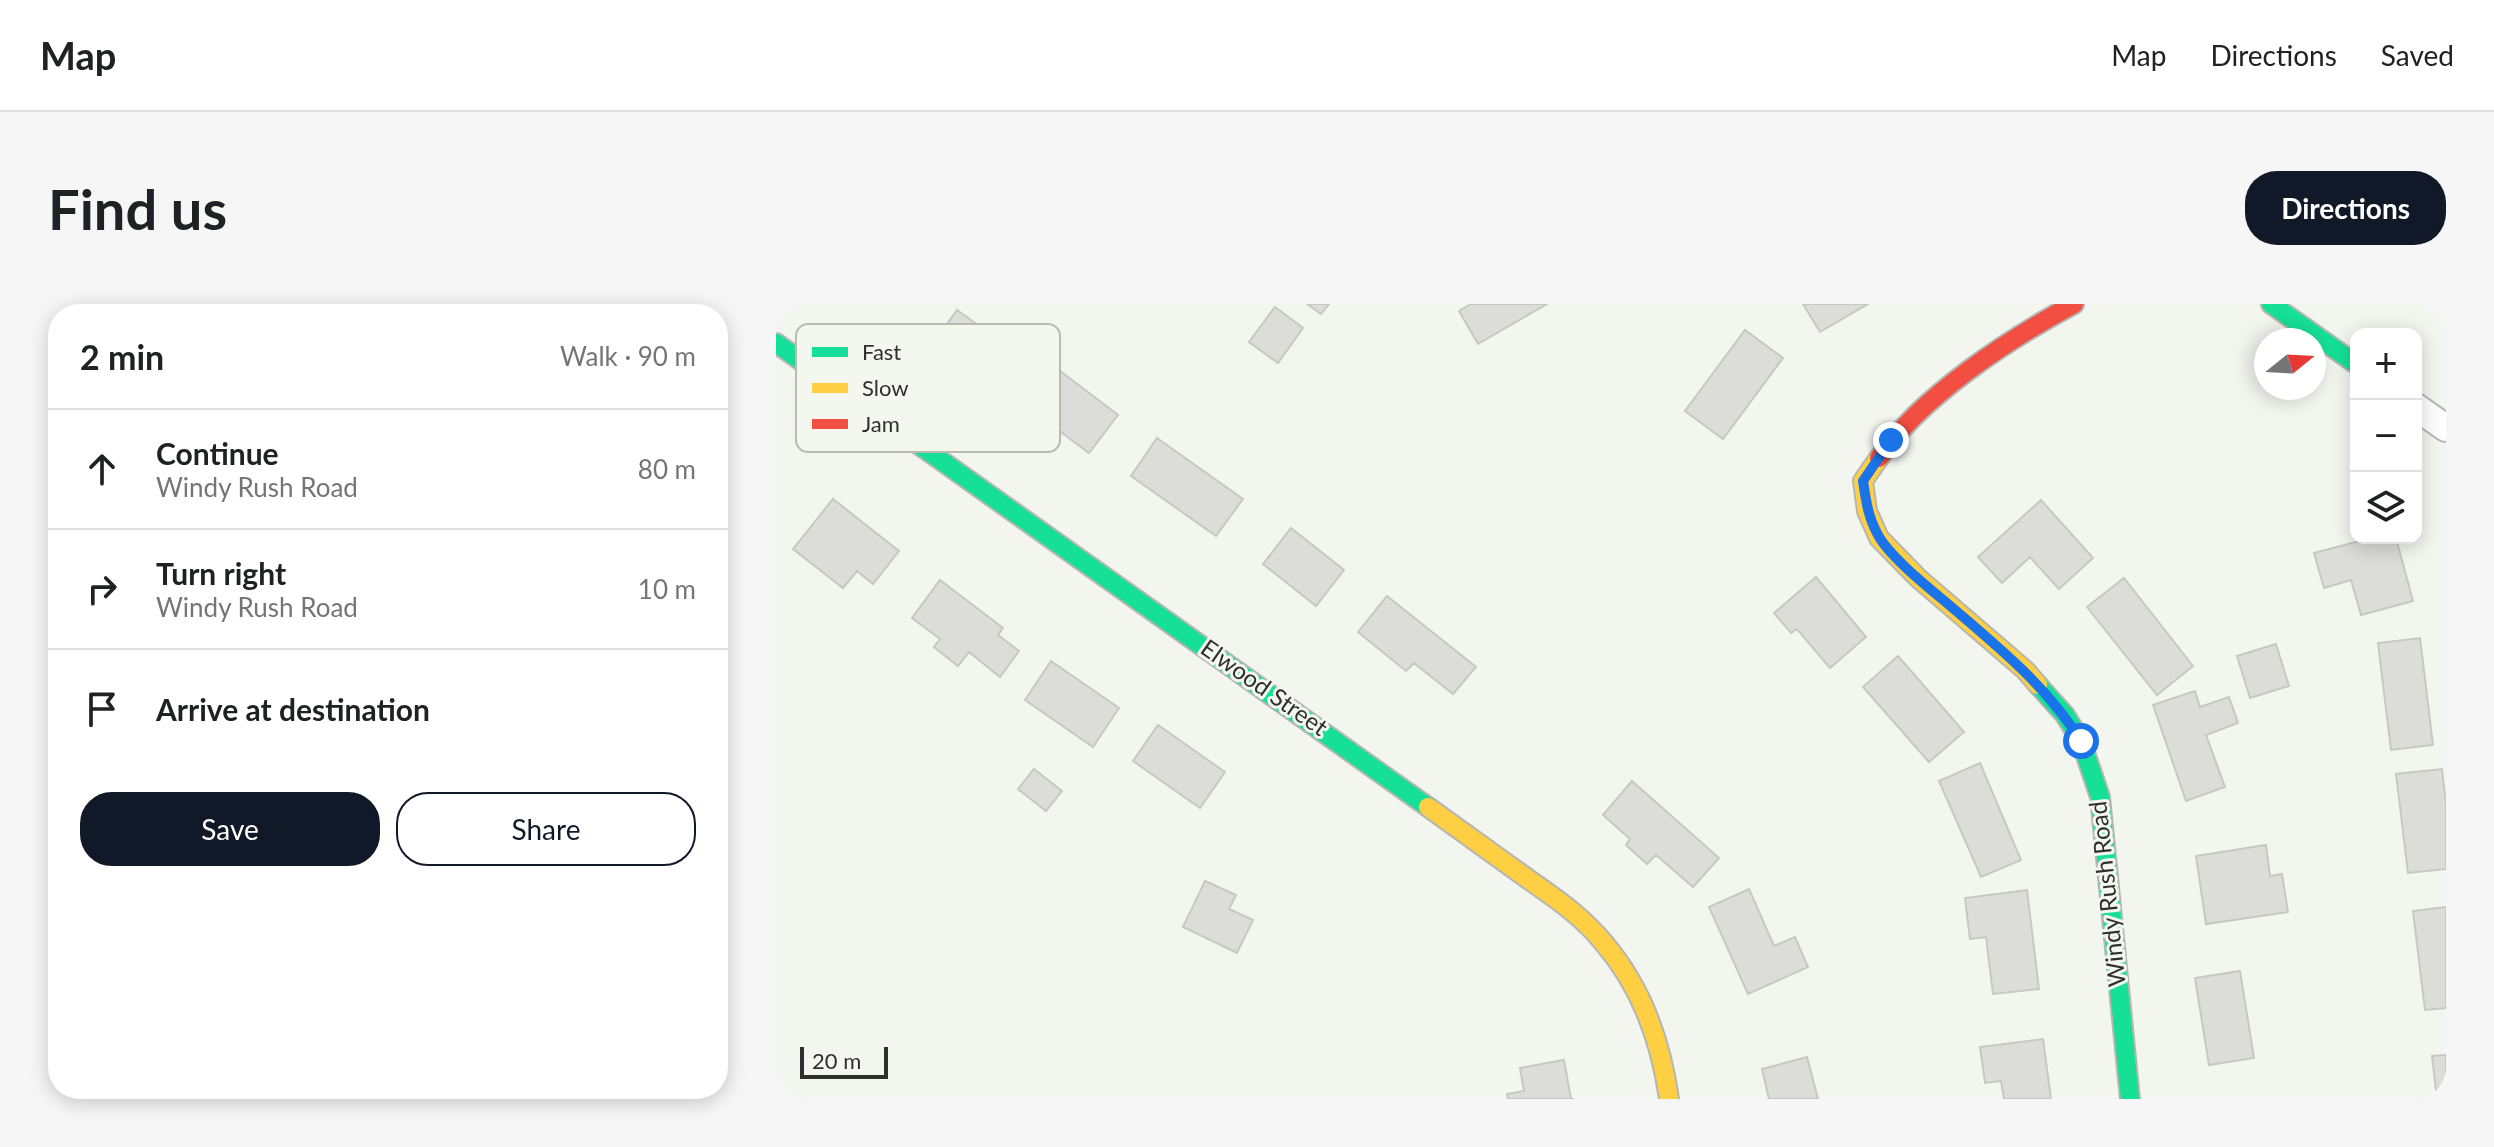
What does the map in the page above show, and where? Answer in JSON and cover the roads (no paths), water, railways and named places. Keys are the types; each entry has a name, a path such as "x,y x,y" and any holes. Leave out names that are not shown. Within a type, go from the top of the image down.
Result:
{"street":[{"name":"Windy Rush Road","path":"2074,304 2035,325 1926,403 1891,440 1863,481 1867,511 1879,538 1918,578 2025,670 2065,715 2081,741 2100,797 2130,1099"},
{"path":"2271,304 2350,360"},
{"name":"Elwood Street","path":"776,343 796,357"},
{"path":"2422,411 2446,428"},
{"name":"Elwood Street","path":"930,452 1575,913 1609,948 1648,1016 1661,1056 1669,1099"}]}
